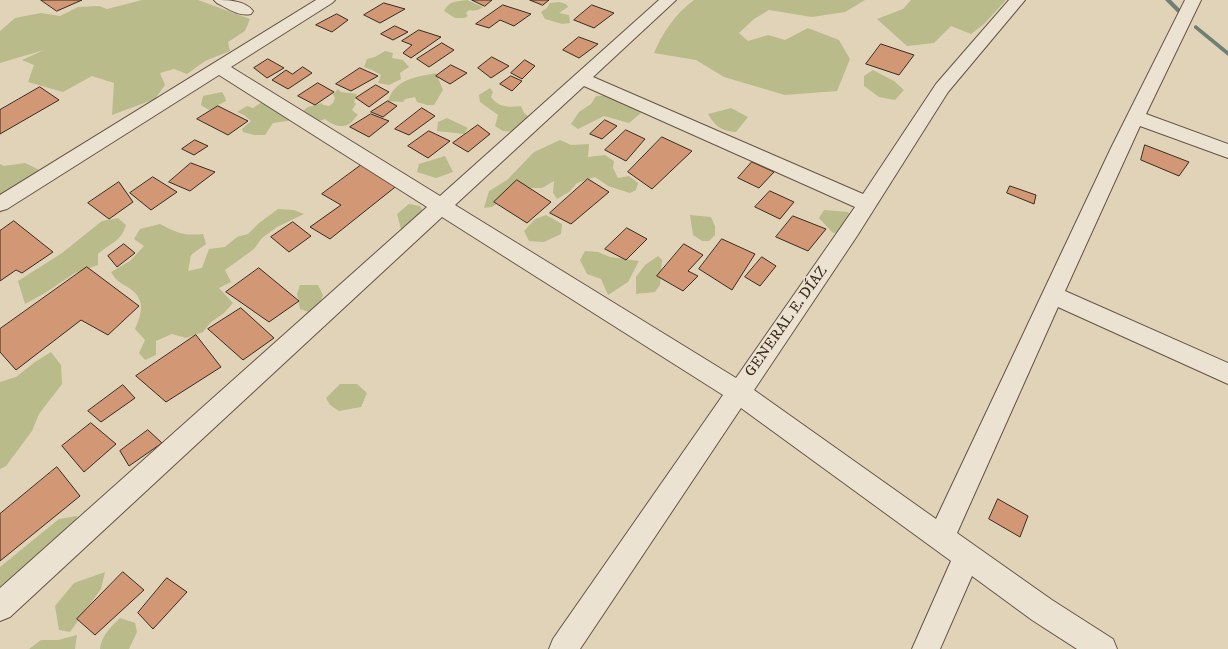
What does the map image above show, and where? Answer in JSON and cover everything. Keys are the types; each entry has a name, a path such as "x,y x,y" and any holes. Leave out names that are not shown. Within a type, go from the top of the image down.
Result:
{"street":[{"path":"222,0 244,11"},
{"path":"0,204 327,0"},
{"path":"0,607 668,0"},
{"name":"GENERAL E. DÍAZ","path":"563,649 868,204 942,88 1017,0"},
{"path":"941,538 1136,117 1193,0"},
{"path":"220,68 738,393 1042,610 1103,649"},
{"path":"582,78 868,204"},
{"path":"1136,117 1228,151"},
{"path":"1053,295 1228,374"},
{"path":"926,649 967,556"}],"green space":[{"path":"142,0 198,0 250,19 245,31 228,42 230,51 205,61 187,74 174,69 160,73 165,85 155,99 112,115 114,83 92,76 63,92 28,82 34,65 22,60 44,50 0,63 0,31 15,18 41,13 60,16 78,7 99,6 107,9"},
{"path":"467,0 483,7 473,11 469,10 466,13 468,16 465,18 455,18 444,11 451,3"},
{"path":"694,0 865,0 845,12 812,17 769,10 754,19 739,33 748,41 768,35 785,40 808,28 839,40 850,59 837,91 785,95 724,77 696,60 654,53 661,38 675,17"},
{"path":"911,0 1006,0 984,24 971,34 951,26 934,43 907,46 877,19 903,9"},
{"path":"559,2 566,4 568,7 559,13 569,15 570,23 562,24 545,19 541,12 547,8 550,3"},
{"path":"385,51 393,53 392,58 403,60 409,67 400,73 401,79 389,85 378,83 381,75 364,67 367,59 375,57"},
{"path":"873,70 894,81 904,90 895,100 879,97 864,86 864,76"},
{"path":"436,73 443,90 434,105 427,105 417,102 415,97 405,99 403,102 388,101 396,88 407,80"},
{"path":"490,88 493,92 491,97 497,103 508,107 521,106 524,113 529,117 517,132 503,131 495,126 498,115 480,102 479,95"},
{"path":"338,89 341,92 357,94 354,102 356,104 352,110 358,115 350,123 339,126 330,123 325,119 313,123 301,112 308,107 322,103 323,105 329,106 333,103 335,98 333,94"},
{"path":"222,92 226,101 209,110 201,105 203,96"},
{"path":"612,95 641,113 629,123 604,116 578,129 571,124 579,112 591,104 596,96"},
{"path":"262,102 294,120 273,123 265,135 254,135 243,132 242,129 251,121 244,115 237,112 247,106 253,108"},
{"path":"731,108 748,117 736,132 722,129 713,122 708,114"},
{"path":"447,118 468,128 464,134 437,131 438,122"},
{"path":"560,140 571,145 589,144 588,157 605,155 614,161 613,168 618,178 629,176 638,183 636,190 630,193 608,186 595,177 577,183 569,192 557,199 553,193 554,181 542,188 520,188 492,207 484,208 489,191 507,180 534,152"},
{"path":"445,156 453,172 436,178 417,172 419,164"},
{"path":"25,163 56,178 0,213 0,164 4,166"},
{"path":"409,204 420,206 423,211 418,225 401,229 397,214"},
{"path":"278,209 294,210 304,214 277,227 262,238 254,249 225,270 231,282 219,288 233,303 224,313 210,323 203,332 186,338 172,334 156,341 156,355 145,360 139,353 145,340 135,329 141,312 140,302 134,292 117,280 111,272 130,261 144,246 134,239 140,229 160,224 181,233 191,235 203,234 206,244 191,255 188,271 202,268 209,249 225,247 237,237 248,234 259,223"},
{"path":"824,210 848,212 851,220 847,231 833,233 819,218"},
{"path":"546,215 562,224 561,234 544,242 529,241 524,231 535,219"},
{"path":"690,215 711,217 715,226 715,235 709,241 702,241 693,235"},
{"path":"118,218 126,225 124,231 118,239 98,254 98,265 75,273 25,304 18,281 62,253 102,221"},
{"path":"585,251 598,252 610,257 639,261 628,282 608,295 601,279 587,274 580,260"},
{"path":"658,256 662,260 660,285 655,292 636,294 636,277 645,265"},
{"path":"300,285 318,285 323,295 320,304 309,312 300,309 297,294"},
{"path":"51,352 61,365 62,384 39,414 32,431 6,466 0,469 0,382 16,377"},
{"path":"340,384 357,384 367,393 361,407 339,411 330,405 326,398"},
{"path":"77,516 75,527 0,600 0,567 59,519"},
{"path":"105,572 101,589 70,632 59,630 55,606 74,583"},
{"path":"120,618 135,623 137,632 129,649 100,649 104,636"},
{"path":"77,635 75,649 29,649 41,640 58,640"}],"building":[{"path":"41,0 82,0 57,11"},
{"path":"472,0 492,0 485,6"},
{"path":"530,0 549,0 543,5"},
{"path":"384,3 405,9 380,23 364,15"},
{"path":"503,5 531,14 514,26 500,20 489,28 476,24"},
{"path":"592,5 614,13 594,28 574,20"},
{"path":"337,14 348,20 332,32 316,25"},
{"path":"395,26 408,32 393,40 381,34"},
{"path":"419,30 441,37 411,58 403,53 412,45 402,41"},
{"path":"579,37 598,44 579,58 563,50"},
{"path":"442,43 454,50 429,67 417,59"},
{"path":"881,44 914,55 899,75 866,64"},
{"path":"492,57 509,66 491,78 478,68"},
{"path":"268,59 284,68 267,78 254,68"},
{"path":"525,60 535,66 522,79 511,73"},
{"path":"451,65 467,73 450,84 436,76"},
{"path":"303,67 312,73 288,89 272,80 286,70 292,74"},
{"path":"360,68 378,76 351,91 336,84"},
{"path":"511,76 522,81 512,91 500,84"},
{"path":"318,83 334,92 315,105 298,96"},
{"path":"376,85 389,92 369,107 356,98"},
{"path":"40,87 59,100 0,134 0,110"},
{"path":"388,101 397,106 383,117 371,112"},
{"path":"218,106 248,121 228,135 197,119"},
{"path":"422,108 435,116 409,135 395,129"},
{"path":"371,114 389,121 369,137 350,127"},
{"path":"605,120 617,126 602,139 590,134"},
{"path":"478,125 490,134 468,152 453,143"},
{"path":"626,130 645,139 626,161 605,150"},
{"path":"429,131 450,141 428,158 408,146"},
{"path":"662,137 692,151 652,189 628,172"},
{"path":"195,140 208,146 194,155 182,149"},
{"path":"1145,145 1189,162 1179,176 1141,160"},
{"path":"752,162 774,172 759,188 738,178"},
{"path":"191,163 215,172 190,191 169,182"},
{"path":"364,163 399,184 330,239 310,227 341,205 322,194"},
{"path":"153,177 177,192 151,210 130,193"},
{"path":"588,179 609,192 571,224 550,213"},
{"path":"517,180 551,202 527,223 494,202"},
{"path":"119,182 133,202 109,219 88,203"},
{"path":"1010,186 1036,195 1034,204 1007,193"},
{"path":"770,191 794,202 780,219 755,207"},
{"path":"793,216 826,229 808,251 776,237"},
{"path":"14,221 53,252 22,273 16,270 0,281 0,231"},
{"path":"293,222 311,236 289,252 271,237"},
{"path":"627,228 647,239 626,260 605,249"},
{"path":"722,239 755,254 732,290 699,269"},
{"path":"124,244 135,253 117,267 108,256"},
{"path":"684,244 703,255 688,271 698,276 683,291 657,276"},
{"path":"762,257 776,266 760,286 745,277"},
{"path":"87,267 139,306 108,335 81,320 16,370 0,352 0,329"},
{"path":"259,268 299,301 269,322 226,292"},
{"path":"241,308 274,338 243,360 208,329"},
{"path":"196,335 221,367 166,402 136,376"},
{"path":"123,385 135,398 101,422 88,411"},
{"path":"91,423 116,444 84,472 62,446"},
{"path":"148,430 162,443 129,466 120,451"},
{"path":"57,467 80,496 0,561 0,514"},
{"path":"998,499 1028,516 1020,537 989,519"},
{"path":"123,572 144,590 95,635 77,619"},
{"path":"167,578 187,592 153,629 138,613"}],"waterway":[{"path":"1168,0 1180,12"},
{"path":"1196,27 1228,54"}]}
